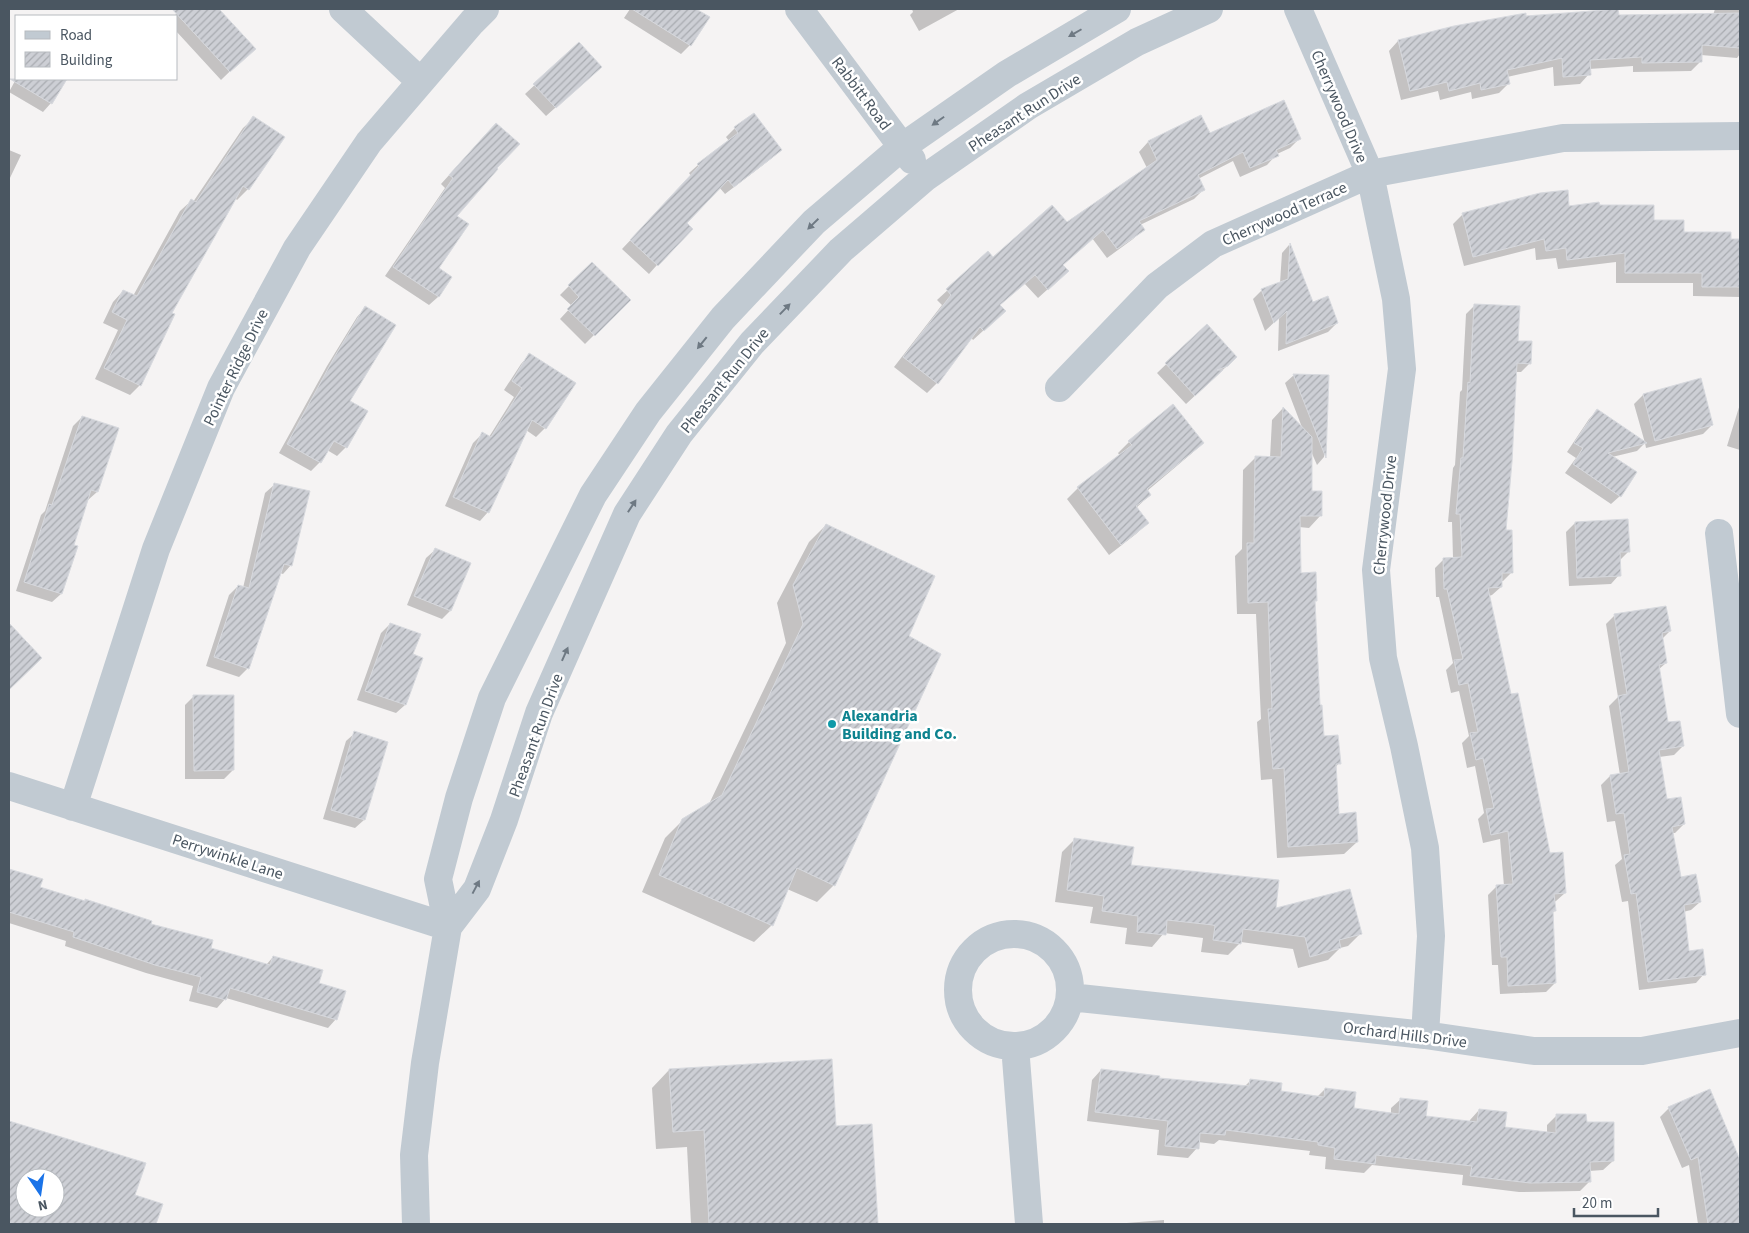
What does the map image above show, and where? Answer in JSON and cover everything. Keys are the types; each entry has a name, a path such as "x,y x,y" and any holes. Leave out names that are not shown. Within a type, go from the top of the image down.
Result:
{"street":[{"path":"343,9 420,81"},
{"name":"Pointer Ridge Drive","path":"73,807 156,549 221,388 296,248 369,142 420,81 485,9"},
{"name":"Rabbitt Road","path":"799,9 926,177"},
{"name":"Pheasant Run Drive","path":"416,1224 414,1155 425,1063 448,927 438,879 459,798 492,698 593,495 648,412 723,318 814,222 902,147 1007,74 1117,9"},
{"name":"Pheasant Run Drive","path":"448,927 477,889 504,820 539,714 627,514 679,434 752,343 841,250 926,177 1028,106 1137,42 1209,9"},
{"name":"Cherrywood Drive","path":"1298,9 1370,174 1396,299 1402,369 1376,570 1383,658 1404,746 1425,848 1431,936 1425,1035"},
{"name":"Cherrywood Terrace","path":"1059,388 1157,286 1213,244 1370,174 1563,138 1740,136"},
{"path":"1719,533 1740,714"},
{"name":"Perrywinkle Lane","path":"9,786 448,927"},
{"path":"1015,934 1031,937 1045,943 1057,953 1065,966 1069,981 1070,997 1066,1010 1052,1032 1028,1044 1015,1046 991,1041 972,1027 960,1006 958,994 959,979 965,964 974,952 986,942 1000,936 1015,934"},
{"name":"Orchard Hills Drive","path":"1070,997 1425,1035 1534,1051 1642,1050 1740,1033"},
{"path":"1015,1046 1029,1224"}],"building":[{"path":"172,9 219,9 256,49 230,72"},
{"path":"632,9 696,9 710,17 691,46"},
{"path":"1618,9 1619,15 1740,13 1740,48 1702,45 1702,62 1642,63 1642,57 1590,60 1591,75 1563,77 1562,58 1507,70 1510,84 1481,90 1480,83 1449,91 1447,82 1410,91 1398,40 1454,26 1526,13 1526,16"},
{"path":"579,42 602,67 556,108 533,84"},
{"path":"10,79 66,80 52,104"},
{"path":"1284,100 1301,139 1276,150 1279,156 1250,168 1243,152 1198,175 1205,190 1139,221 1145,230 1117,249 1103,230 1063,265 1069,271 1048,290 1035,275 1000,305 1006,311 984,331 980,327 938,384 903,357 951,295 946,289 988,251 993,257 1052,205 1067,222 1157,160 1148,141 1201,115 1210,133"},
{"path":"754,113 782,150 734,187 728,180 687,223 693,229 658,266 630,240 699,166 697,164 738,133 734,127"},
{"path":"253,116 285,137 249,190 243,186 172,313 175,314 141,386 104,368 127,320 112,312 123,290 137,296 191,199 196,202"},
{"path":"496,123 520,144 497,168 457,216 469,224 439,268 452,277 439,297 393,267 453,178 449,175"},
{"path":"1568,190 1569,206 1599,202 1600,205 1654,205 1654,220 1684,220 1684,232 1731,232 1731,239 1740,239 1740,287 1702,287 1702,273 1625,273 1625,253 1567,260 1566,248 1546,251 1544,239 1473,257 1462,213 1540,193"},
{"path":"1290,243 1313,302 1328,296 1338,323 1286,344 1287,311 1274,323 1261,289 1288,279"},
{"path":"592,262 631,300 595,336 567,309 579,297 568,285"},
{"path":"1474,304 1520,306 1518,341 1532,341 1531,364 1517,363 1512,462 1506,530 1512,530 1513,573 1502,573 1502,587 1488,588 1511,694 1518,693 1550,853 1563,852 1566,893 1554,894 1556,911 1553,911 1556,983 1508,986 1507,957 1501,957 1496,885 1513,884 1508,831 1491,835 1486,809 1494,808 1483,758 1476,760 1470,733 1478,732 1468,683 1459,685 1454,660 1463,659 1447,589 1444,589 1443,558 1462,557 1460,514 1456,514 1461,458 1463,458 1468,382 1470,383"},
{"path":"365,306 396,325 350,401 368,411 347,448 334,441 321,463 287,444 335,356"},
{"path":"1207,324 1237,357 1228,366 1217,370 1223,370 1195,396 1165,363"},
{"path":"529,353 576,383 546,429 532,420 489,513 453,497 482,432 491,437 522,388 512,381"},
{"path":"1293,374 1329,375 1326,458"},
{"path":"1701,378 1713,425 1655,441 1643,394"},
{"path":"1173,404 1204,443 1147,489 1151,495 1136,506 1149,523 1121,545 1077,487 1132,445 1128,441"},
{"path":"1283,407 1312,437 1312,491 1322,491 1322,516 1300,516 1301,573 1316,572 1317,601 1315,601 1320,705 1322,705 1324,736 1338,735 1341,764 1336,764 1339,814 1356,812 1358,842 1288,847 1284,768 1273,769 1268,709 1272,709 1268,602 1248,603 1247,543 1254,543 1255,456 1281,457"},
{"path":"1597,409 1647,443 1608,453 1637,472 1621,497 1573,464 1583,448 1574,443"},
{"path":"82,416 119,428 98,492 91,490 74,545 78,546 62,594 24,582 49,504 52,505"},
{"path":"274,483 310,491 292,566 284,564 249,669 214,657 238,585 249,588"},
{"path":"1628,519 1630,552 1620,552 1621,576 1577,578 1575,522"},
{"name":"Alexandria Building and Co.","path":"826,524 935,576 909,636 941,654 835,886 797,868 773,926 659,875 682,819 722,795 803,624 793,585"},
{"path":"435,548 471,563 451,611 414,596"},
{"path":"1666,606 1671,631 1662,633 1667,663 1659,665 1668,722 1680,721 1684,746 1659,750 1667,799 1681,797 1685,824 1672,827 1681,877 1696,874 1701,902 1684,905 1689,951 1703,949 1706,975 1648,982 1636,893 1631,894 1624,855 1630,854 1624,813 1616,814 1610,775 1629,772 1618,696 1627,694 1614,614"},
{"path":"9,623 42,658 9,690"},
{"path":"390,623 421,634 413,654 423,658 406,705 365,691"},
{"path":"193,695 234,695 234,770 194,771"},
{"path":"354,731 388,742 365,820 331,810"},
{"path":"1074,838 1134,847 1131,865 1279,880 1276,908 1350,889 1362,934 1339,940 1341,948 1310,957 1305,937 1243,929 1241,944 1213,940 1215,926 1213,925 1167,920 1166,935 1137,932 1138,916 1102,911 1104,896 1067,890"},
{"path":"9,869 43,879 40,887 85,901 85,899 152,921 151,924 213,940 211,948 270,965 273,956 323,970 319,983 346,991 337,1020 230,988 226,1000 197,992 201,977 155,965 73,937 74,932 9,912"},
{"path":"832,1059 836,1126 872,1124 878,1224 709,1224 704,1130 673,1132 669,1069"},
{"path":"1101,1069 1160,1076 1159,1078 1249,1086 1250,1079 1282,1083 1281,1091 1324,1097 1325,1088 1356,1092 1354,1108 1399,1114 1400,1098 1428,1101 1426,1116 1477,1122 1479,1109 1507,1112 1505,1127 1556,1133 1556,1114 1586,1114 1587,1122 1614,1122 1614,1161 1590,1162 1591,1182 1530,1183 1470,1176 1472,1166 1376,1155 1375,1164 1334,1159 1335,1148 1318,1145 1318,1142 1226,1130 1225,1135 1200,1133 1199,1149 1165,1146 1168,1121 1095,1112"},
{"path":"1710,1089 1740,1160 1740,1224 1708,1224 1698,1157 1691,1160 1668,1107"},
{"path":"9,1121 146,1163 135,1195 163,1204 156,1224 9,1224"}],"place":[{"name":"Alexandria Building and Co.","path":"832,724"}]}
